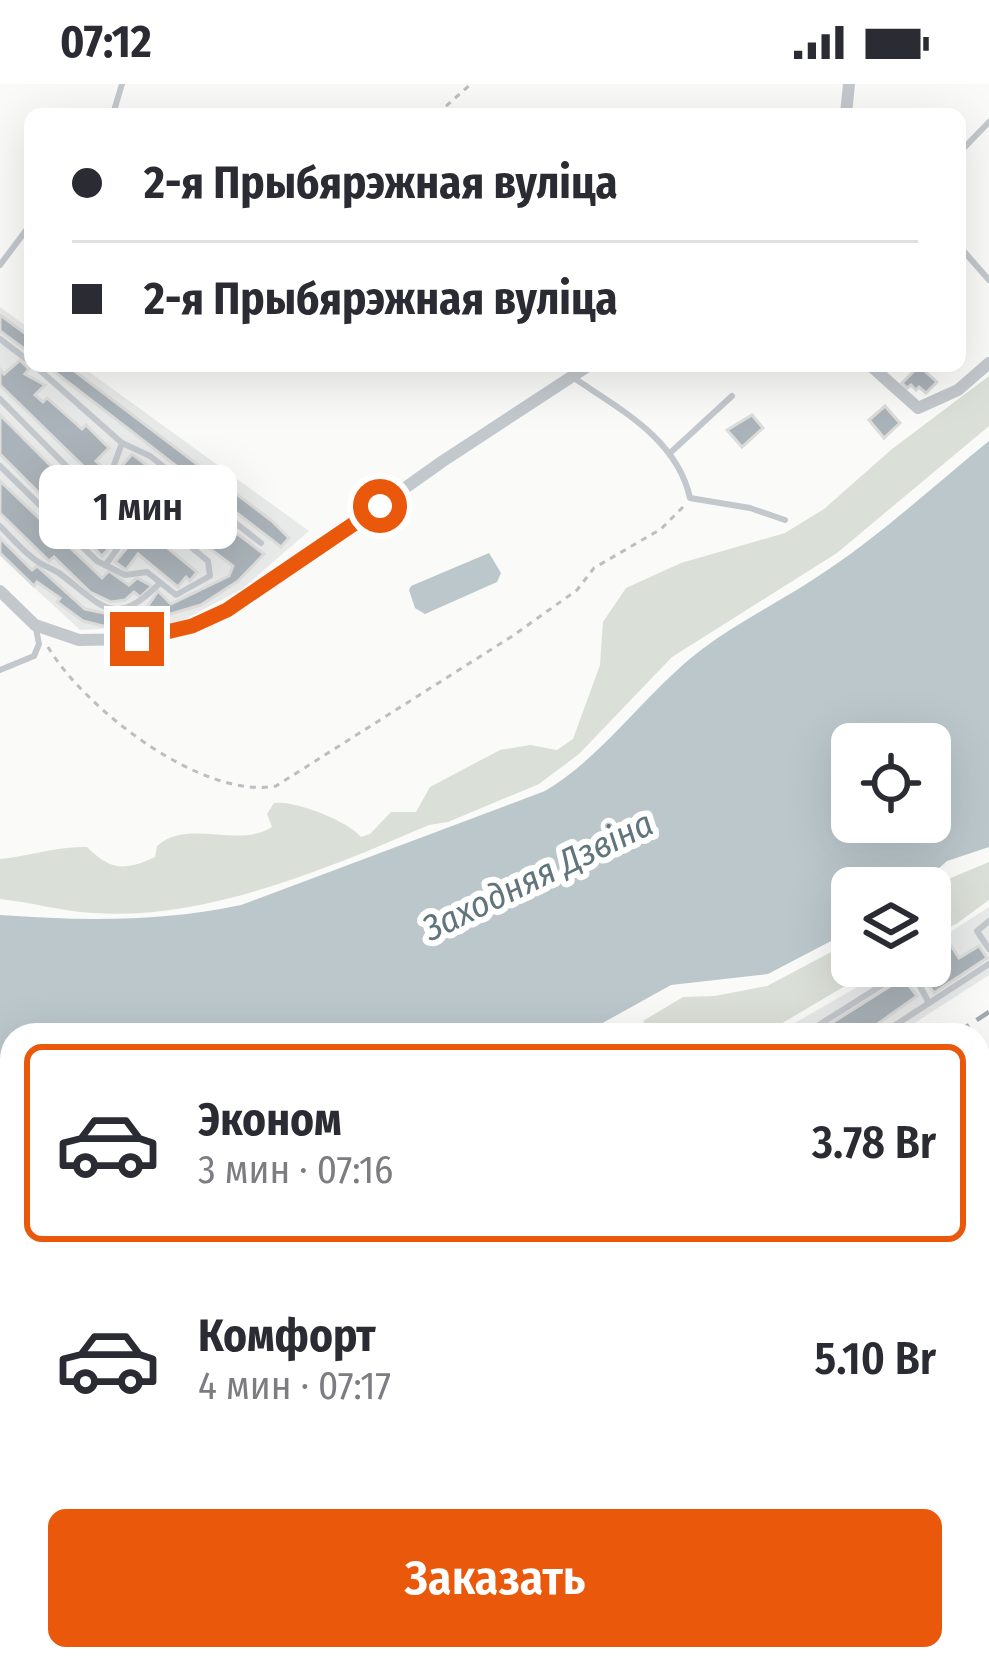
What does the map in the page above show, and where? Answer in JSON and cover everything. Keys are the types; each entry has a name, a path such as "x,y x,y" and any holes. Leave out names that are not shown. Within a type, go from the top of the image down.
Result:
{"street":[{"path":"878,372 918,408 958,390 989,363"},
{"path":"0,591 35,625 79,640 137,639 209,618 580,372"}],"lane":[{"path":"966,146 989,122"},
{"path":"0,265 24,233"},
{"path":"966,254 989,280"},
{"path":"42,372 122,442 150,456 261,543"},
{"path":"574,377 632,418 670,453 685,475 690,498 750,508 785,520"},
{"path":"670,453 732,397"},
{"path":"0,399 127,530"},
{"path":"106,488 122,442"},
{"path":"0,466 106,566 125,575 147,572 176,595 210,576 208,561 115,485 91,491"},
{"path":"106,566 126,541 127,530 143,507"},
{"path":"0,526 34,559 58,572 91,602 110,609 139,604 160,583"},
{"path":"0,670 34,656 39,644 35,625"},
{"path":"989,921 976,931 989,950"},
{"path":"898,1023 989,964"},
{"path":"822,1023 898,975 914,974 929,1003"}],"path":[{"path":"444,108 471,84"},
{"path":"35,625 60,667 96,707 153,749 212,776 264,788 276,786 514,635 577,590 594,568 661,530 690,498"}],"shaded area":[{"path":"0,307 24,325 24,372 89,372 309,531 242,589 174,625 80,630 0,556"},
{"path":"989,376 989,426 837,553 672,657 579,754 539,784 307,874 221,900 135,913 80,912 0,899 0,859 87,847 111,864 135,865 155,857 157,846 169,838 183,834 259,833 272,827 267,814 274,803 320,813 361,837 391,812 416,812 430,787 500,750 530,745 557,750 573,739 600,665 603,622 626,588 681,563 785,533 824,509 892,449"},
{"path":"989,862 989,900 951,926 951,878"},
{"path":"989,907 989,975 915,1023 795,1023 857,987 951,987 951,931"},
{"path":"831,952 831,987 843,987 783,1023 643,1021 683,997 767,986"}],"water":[{"name":"Заходняя Дзвіна","path":"989,441 989,847 940,867 831,867 831,941 768,974 671,985 603,1023 0,1023 0,915 121,919 241,905 545,791 587,760 701,650 840,562"},
{"path":"489,553 501,573 497,582 425,614 415,608 411,586"}],"building":[{"path":"0,315 24,333 24,349 0,331"},
{"path":"20,360 25,374 45,385 35,395 43,402 47,398 82,429 86,425 109,448 96,461 106,470 94,483 79,469 82,465 0,385 0,369 4,374"},
{"path":"55,372 76,372 272,521 289,538 281,547"},
{"path":"913,372 926,372 937,382 926,393 902,383"},
{"path":"885,406 900,423 884,438 869,420"},
{"path":"0,415 121,536 102,556 0,454"},
{"path":"752,415 763,428 742,447 727,430"},
{"path":"132,454 264,554 238,581 201,605 164,616 161,612 151,622 103,626 83,621 57,602 60,598 37,582 34,586 0,553 0,538 32,570 37,566 85,609 104,613 145,610 158,591 171,604 229,576 233,566 117,479"},
{"path":"0,481 102,578 109,571 129,585 137,578 152,586 140,597 134,592 125,600 111,602 90,592 54,557 49,561 0,513"},
{"path":"117,494 134,509 123,521 106,505"},
{"path":"144,517 158,529 153,536 197,572 190,581 186,577 178,587 138,554 126,570 115,562 136,537 131,533"},
{"path":"951,946 959,958 979,946 987,958 951,982"},
{"path":"889,987 910,987 917,996 879,1023 832,1023"}],"railway":[{"path":"972,1023 989,1012"}],"route":[{"path":"137,639 192,626 227,610 380,506"}]}
